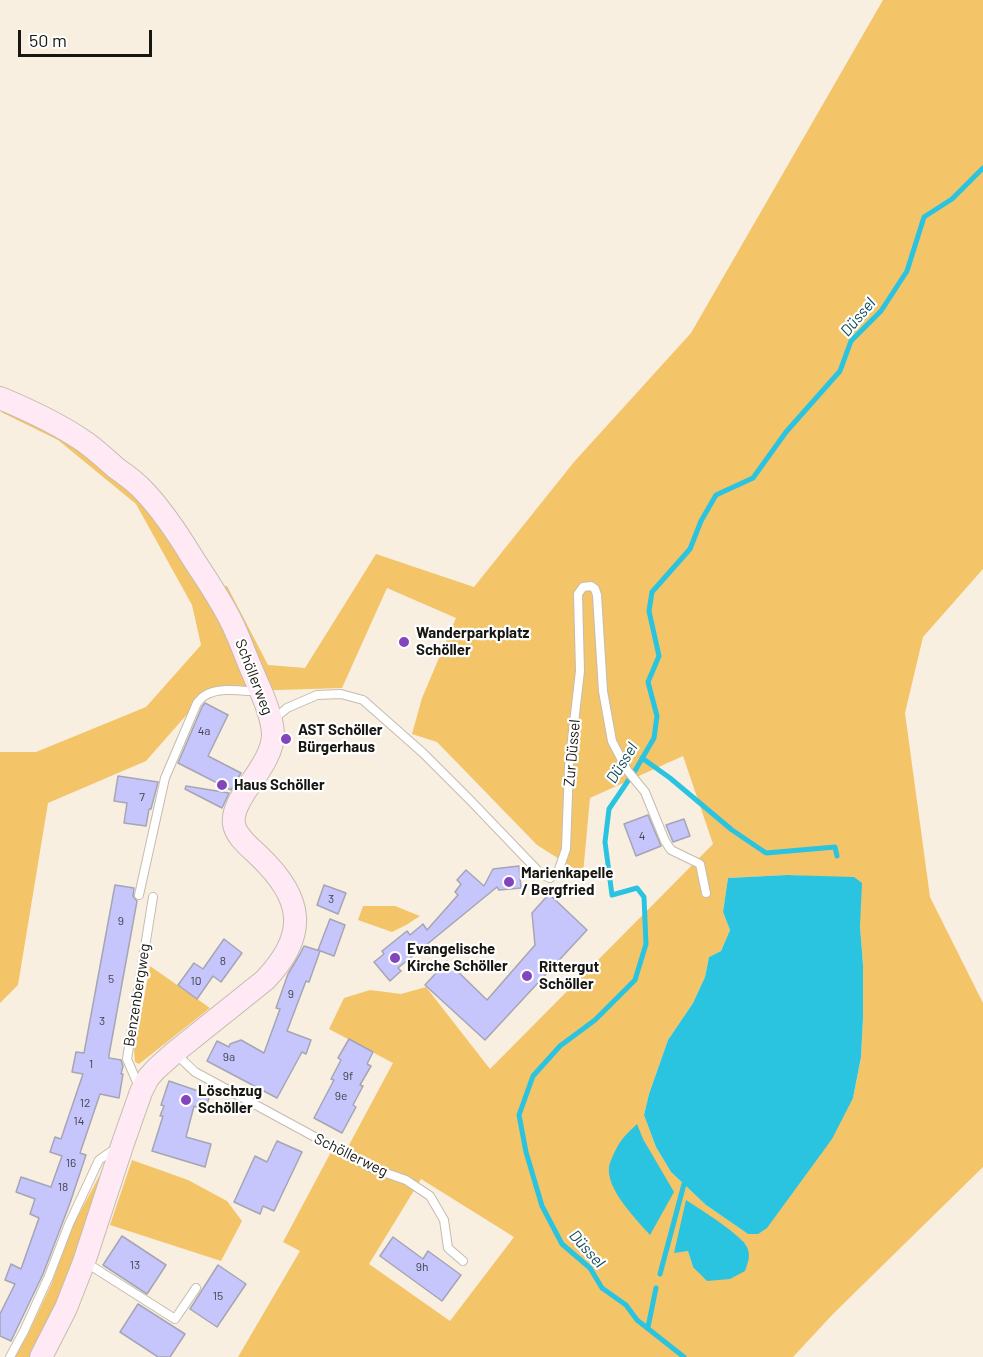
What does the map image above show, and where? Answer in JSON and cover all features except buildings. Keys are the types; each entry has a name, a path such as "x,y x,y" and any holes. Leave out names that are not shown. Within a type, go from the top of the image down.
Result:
{"street":[{"name":"Schöllerweg","path":"0,398 49,421 84,442 144,490 176,531 232,622 273,731 271,749 234,813 234,824 238,833 276,875 292,899 296,917 293,939 284,958 265,980 151,1074 141,1092 84,1262 47,1355"}],"lane":[{"name":"Zur Düssel","path":"271,722 287,708 317,695 340,694 363,700 470,800 541,874 550,878 558,872 566,849 570,766 580,671 578,594 584,586 589,585 595,589 597,595 603,691 612,741 627,770 645,792 671,850 699,864 706,893"},
{"path":"139,895 165,778 197,703 205,696 215,692 260,692"},
{"name":"Benzenbergweg","path":"141,1092 127,1059 153,897"},
{"name":"Schöllerweg","path":"175,1052 195,1072 372,1168 406,1180 430,1196 444,1220 448,1248 463,1261"},
{"path":"10,1357 45,1285 69,1224 99,1160 123,1143"},
{"path":"84,1262 175,1319 196,1288"}],"shaded area":[{"path":"883,0 983,0 983,569 923,637 905,713 930,897 983,1003 983,1167 833,1314 793,1357 238,1357 300,1251 283,1242 331,1152 349,1145 393,1063 329,1029 344,998 370,990 401,994 426,987 490,1069 713,844 683,756 590,798 583,874 537,845 437,742 412,734 422,698 456,618 387,588 342,688 215,692 197,703 146,761 48,803 18,985 0,1003 0,752 36,752 146,707 201,645 192,605 136,504 58,440 1,412 7,408 61,434 114,473 219,586 227,586 268,665 305,668 376,554 474,587 574,462 691,333","holes":["787,875 854,878 863,965 861,1057 853,1098 758,1234 748,1234 706,1205 671,1172 656,1147 644,1115 668,1040 693,1003 705,977 709,957 721,951 730,930 723,912 728,878","421,1179 514,1237 450,1321 369,1264","695,1206 737,1236 747,1246 693,1267 688,1251 674,1252"]},
{"path":"363,906 395,906 420,916 392,932 358,920"},
{"path":"150,966 210,1008 139,1064 135,1062 134,1050"},
{"path":"110,1156 82,1247 34,1357 15,1357 51,1285 72,1227"},
{"path":"132,1160 188,1180 227,1201 242,1221 221,1261 110,1225"}],"water":[{"path":"787,875 854,877 862,883 861,1057 853,1098 832,1139 767,1228 758,1234 748,1234 706,1205 671,1172 656,1147 644,1115 668,1040 693,1003 705,977 709,957 721,951 730,930 723,912 728,878"},
{"path":"637,1124 643,1139 674,1192 650,1235 623,1203 609,1176 612,1157 624,1137"},
{"path":"686,1200 719,1222 743,1242 749,1253 745,1271 730,1279 707,1281 693,1267 688,1251 674,1253"}],"waterway":[{"name":"Düssel","path":"684,1357 637,1320 626,1305 602,1288 590,1268 562,1244 542,1206 526,1152 519,1115 533,1076 560,1046 595,1020 635,980 646,944 644,897 637,888 612,895 605,842 609,809 654,738 657,716 648,682 659,656 649,611 652,592 690,549 701,521 716,495 753,478 786,432 840,371 851,341 881,311 907,271 924,217 952,199 983,168"},
{"path":"642,758 670,778 732,830 766,853 835,847 837,856"},
{"path":"660,1274 687,1180"},
{"path":"648,1327 656,1288"}],"place":[{"name":"Wanderparkplatz Schöller","path":"404,642"},
{"name":"AST Schöller Bürgerhaus","path":"286,739"},
{"name":"Haus Schöller","path":"222,785"},
{"name":"Marienkapelle / Bergfried","path":"509,882"},
{"name":"Evangelische Kirche Schöller","path":"395,958"},
{"name":"Rittergut Schöller","path":"527,976"},
{"name":"Löschzug Schöller","path":"186,1100"}]}
